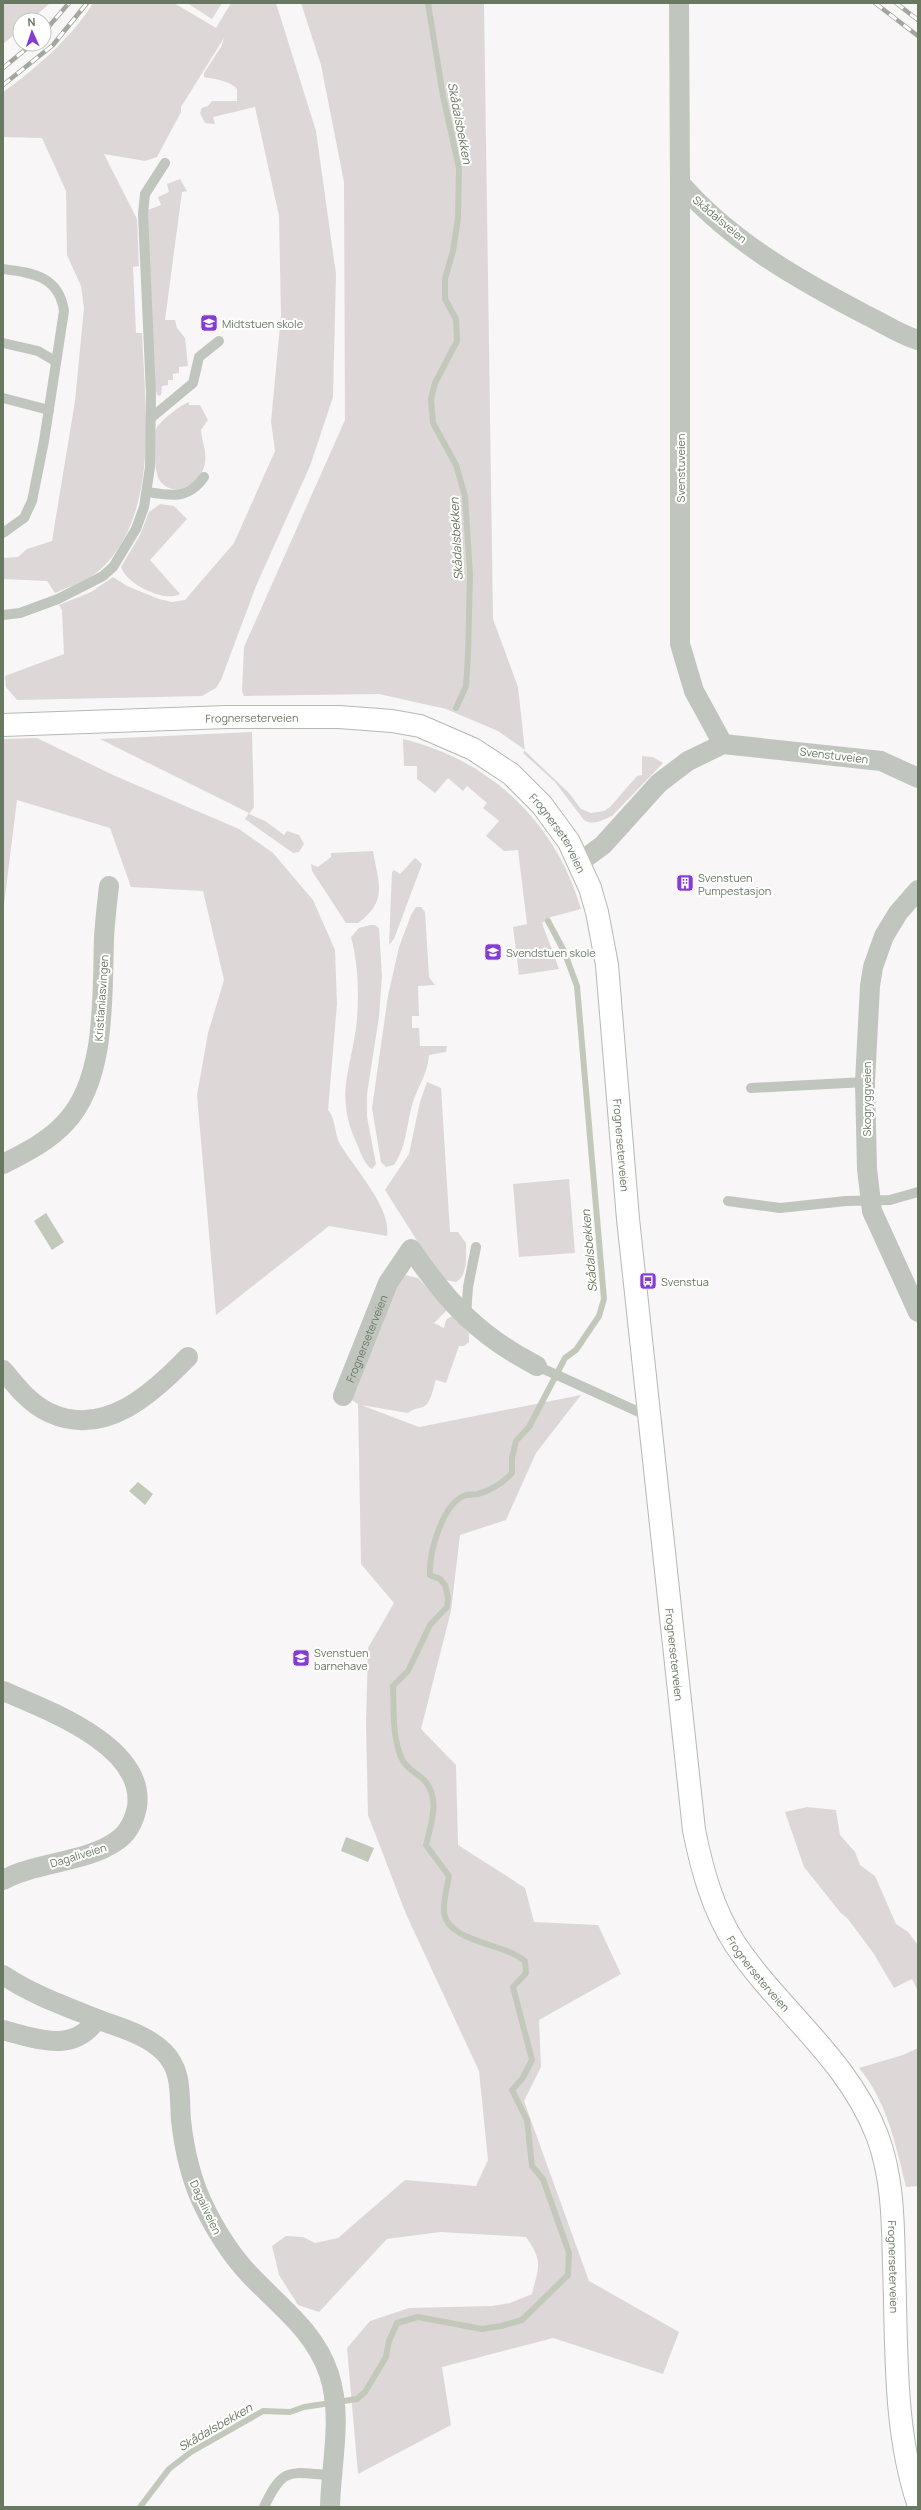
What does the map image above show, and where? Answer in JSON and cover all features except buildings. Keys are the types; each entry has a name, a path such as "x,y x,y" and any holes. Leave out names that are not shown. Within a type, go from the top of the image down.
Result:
{"main road":[{"name":"Frognerseterveien","path":"3,724 227,717 339,717 392,721 420,726 473,749 511,774 542,804 558,825 580,862 597,912 606,965 628,1219 691,1808 698,1852 714,1902 736,1944 847,2078 877,2136 885,2160 892,2202 901,2426 909,2470 918,2503"}],"street":[{"path":"679,3 680,183"},
{"name":"Skådalsveien","path":"680,183 699,204 711,214 801,281 918,340"},
{"name":"Svenstuveien","path":"680,183 680,644 694,691 723,744 881,761 918,778"},
{"path":"580,862 603,844 659,783 688,761 723,744"},
{"name":"Kristianiasvingen","path":"3,1164 27,1152 54,1134 74,1113 85,1093 99,1040 108,886"},
{"name":"Skogryggveien","path":"918,890 898,913 884,936 873,967 870,986 865,1082 867,1170 872,1211 918,1312"},
{"name":"Frognerseterveien","path":"343,1396 388,1283 411,1249 430,1277 466,1316 495,1342 537,1366"},
{"path":"3,1370 22,1392 44,1410 65,1419 79,1420 110,1416 140,1401 188,1357"},
{"name":"Dagaliveien","path":"3,1691 56,1714 105,1745 128,1769 136,1790 138,1801 132,1825 116,1842 102,1849 28,1870 3,1880"},
{"name":"Dagaliveien","path":"3,1975 27,1989 97,2019 140,2035 164,2052 172,2062 177,2074 181,2120 188,2166 210,2219 232,2254 310,2336 325,2363 335,2400 335,2442 330,2507"},
{"path":"3,2030 33,2038 64,2041 83,2036 97,2019"}],"lane":[{"path":"3,615 20,613 58,599 103,576 113,567 136,529 148,492 151,418 143,214 145,194 165,163"},
{"path":"3,269 29,273 48,280 59,293 64,311 55,361 49,410 32,501 24,518 3,533"},
{"path":"151,418 193,383 199,357 219,341"},
{"path":"3,343 38,351 55,361"},
{"path":"3,398 49,410"},
{"path":"148,492 182,495 194,489 204,477"},
{"path":"751,1088 865,1082"},
{"path":"728,1201 780,1208 846,1201 871,1202 890,1200 918,1192"},
{"path":"466,1316 468,1287 476,1247"},
{"name":"Frognerseterveien","path":"537,1366 650,1417"},
{"path":"264,2507 275,2484 285,2476 294,2473 332,2475"}],"shaded area":[{"path":"3,3 50,3 40,12 12,12 12,37 3,44"},
{"path":"93,3 174,3 216,28 231,3 276,3 316,131 336,274 333,397 310,466 256,586 221,680 216,688 202,696 17,700 6,687 5,676 64,654 62,610 59,605 91,592 113,577 127,586 159,599 172,602 185,600 234,543 275,451 271,422 281,315 279,216 255,107 213,117 215,124 205,123 200,113 202,108 208,106 212,101 237,101 237,89 234,86 221,80 204,77 204,73 221,47 224,38 181,107 181,112 157,157 145,161 104,154 137,219 139,266 133,267 136,333 142,333 146,425 145,456 141,487 134,517 121,544 103,567 92,576 80,582 55,593 47,581 3,579 3,558 18,557 27,549 52,541 75,401 84,308 81,286 67,255 66,191 42,138 3,137 3,92 52,52 85,15"},
{"path":"187,3 222,3 212,19"},
{"path":"301,3 484,3 493,619 518,687 525,750 498,731 446,709 379,694 244,696 242,691 244,647 345,420 344,182 321,65"},
{"path":"180,179 187,191 182,192 165,320 175,320 177,328 185,338 188,366 179,367 179,373 173,374 173,380 168,380 168,385 162,386 161,395 158,396 155,389 147,213 148,210 161,205 158,197 169,192 167,184"},
{"path":"189,402 189,405 200,405 208,420 201,430 205,451 205,463 199,477 187,487 173,489 166,487 158,477 154,454 155,431 168,416"},
{"path":"160,504 174,506 187,519 150,560 180,594 173,596 156,594 138,585 130,580 121,567 140,535 149,512"},
{"path":"252,732 254,807 249,814 265,821 284,835 287,831 299,835 304,844 299,852 293,853 245,819 249,813 100,739"},
{"path":"37,738 113,775 239,829 273,853 313,900 335,950 337,1004 328,1110 331,1114 340,1144 371,1188 384,1213 387,1225 387,1236 329,1226 216,1315 197,1095 208,1033 224,980 203,891 131,887 110,828 17,800 3,913 3,739"},
{"path":"403,739 435,749 464,762 491,779 515,799 537,823 555,849 570,878 581,909 551,917 542,923 559,969 519,975 513,927 527,924 518,850 504,851 486,836 499,821 483,808 487,803 467,786 463,791 448,778 435,793 417,779 417,766 404,766"},
{"path":"525,750 569,793 581,809 591,813 604,811 610,807 637,776 642,775 642,756 653,757 663,763 612,816 598,822 587,822 555,782 523,753"},
{"path":"373,851 379,882 378,899 368,915 358,923 346,923 312,871 311,864 318,867 331,857 331,853"},
{"path":"415,858 422,864 394,939 389,945 392,872 394,870 400,874"},
{"path":"416,907 421,907 425,912 429,977 435,985 418,986 419,1016 412,1016 412,1028 419,1028 420,1046 447,1046 446,1052 429,1055 425,1072 411,1108 399,1157 394,1165 386,1167 381,1162 372,1108 388,996 399,947 411,915"},
{"path":"375,925 379,928 382,976 379,1017 367,1094 367,1117 376,1164 372,1169 367,1165 351,1128 345,1097 346,1082 355,1037 358,1009 357,967 351,937 359,928"},
{"path":"427,1082 441,1088 450,1232 458,1232 466,1243 466,1259 463,1275 456,1282 445,1280 435,1269 385,1190 409,1154 420,1102"},
{"path":"569,1179 575,1253 519,1257 513,1184"},
{"path":"46,1213 64,1242 52,1250 34,1221"},
{"path":"405,1275 418,1278 447,1310 434,1323 444,1328 446,1320 453,1315 469,1333 469,1342 464,1346 459,1346 446,1383 436,1380 430,1399 423,1407 408,1413 361,1405 419,1427 581,1395 536,1453 506,1520 460,1535 451,1611 421,1729 456,1765 458,1845 525,1888 534,1922 598,1925 621,1974 539,2020 541,2067 524,2101 589,2281 679,2332 663,2374 553,2338 442,2367 451,2425 358,2474 347,2348 370,2321 409,2308 492,2306 510,2303 532,2294 538,2270 535,2252 526,2237 440,2232 387,2239 319,2312 298,2305 279,2275 272,2246 286,2236 303,2237 315,2243 338,2238 405,2180 476,2186 488,2160 479,2071 406,1914 368,1815 366,1724 368,1648 394,1603 361,1564 358,1404 350,1399 394,1282"},
{"path":"138,1482 153,1494 145,1505 129,1491"},
{"path":"807,1807 836,1810 840,1835 855,1852 860,1865 875,1876 896,1924 908,1932 918,1945 918,1991 912,1979 894,1988 874,1954 848,1919 840,1912 804,1867 785,1812"},
{"path":"346,1837 374,1848 368,1862 341,1851"},
{"path":"918,2048 918,2186 906,2187 894,2140 884,2109 869,2081 859,2068 903,2055"}],"waterway":[{"name":"Skådalsbekken","path":"428,3 443,96 459,168 458,218 453,251 445,279 445,299 456,319 457,341 435,383 431,399 433,423 456,465 465,496 470,574 468,655 466,686 456,708"},
{"name":"Skådalsbekken","path":"140,2507 169,2469 191,2452 263,2411 290,2412 304,2407 357,2399 365,2392 386,2357 389,2341 397,2323 418,2317 482,2329 501,2326 522,2320 568,2275 569,2253 543,2179 532,2166 527,2120 512,2090 522,2079 532,2060 513,1987 526,1973 525,1961 505,1950 467,1937 456,1931 448,1923 444,1913 444,1908 449,1876 426,1845 432,1820 432,1795 424,1780 403,1761 398,1749 395,1731 393,1686 408,1671 430,1625 447,1607 448,1598 445,1585 440,1579 430,1575 432,1554 444,1518 450,1508 458,1500 466,1495 478,1494 493,1488 512,1473 512,1458 516,1441 529,1427 565,1358 576,1350 599,1316 604,1299 577,986 564,951 548,921"}],"railway":[{"path":"52,23 69,3"},
{"path":"3,85 53,45 87,3"},
{"path":"875,3 918,36"},
{"path":"896,3 918,20"},
{"path":"3,68 22,52"}],"place":[{"name":"Midtstuen skole","path":"209,323"},
{"name":"Svenstuen Pumpestasjon","path":"685,883"},
{"name":"Svendstuen skole","path":"493,952"},
{"name":"Svenstua","path":"648,1281"},
{"name":"Svenstuen barnehave","path":"301,1658"}]}
